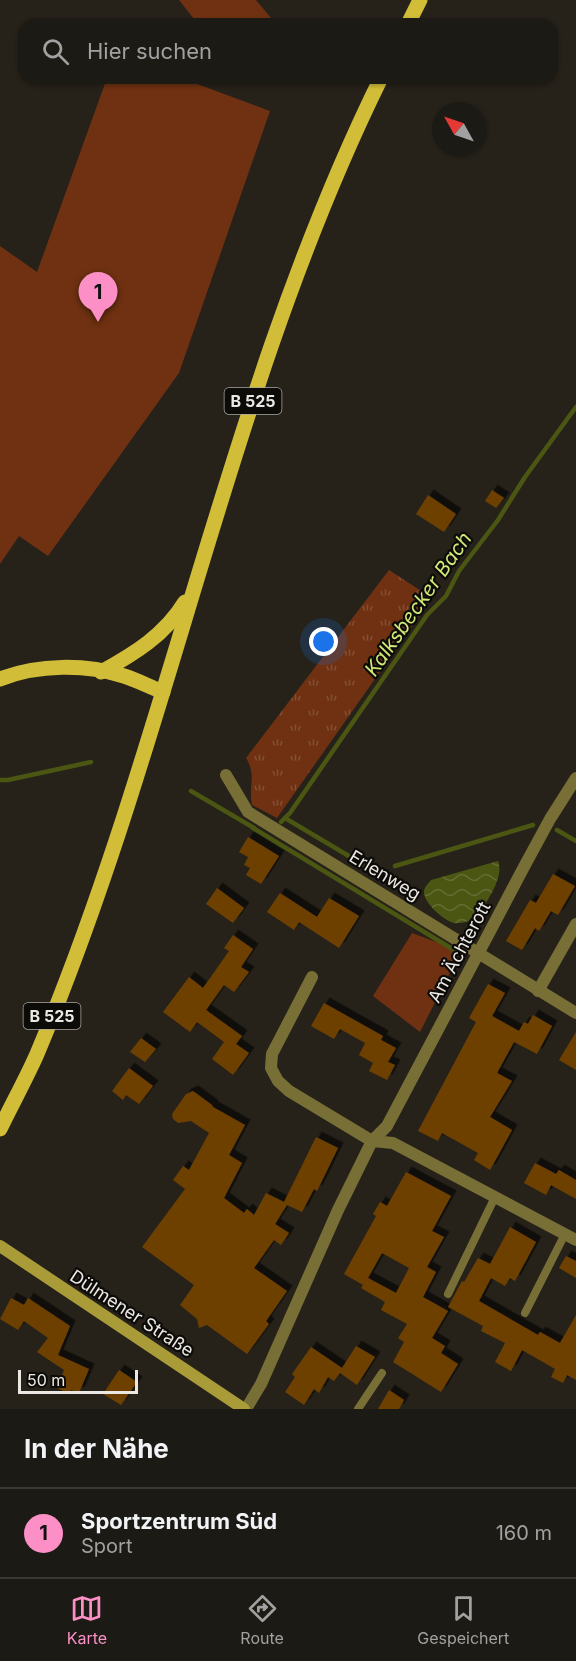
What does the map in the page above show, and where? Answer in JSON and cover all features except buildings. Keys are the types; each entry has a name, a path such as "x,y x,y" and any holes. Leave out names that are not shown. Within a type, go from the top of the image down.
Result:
{"main road":[{"path":"411,18 420,0"},
{"name":"B 525","path":"0,1130 35,1057 72,967 112,853 262,374 288,299 335,178 378,84"},
{"path":"101,672 155,639 176,617 196,586"},
{"path":"0,679 19,673 56,668 125,676 163,692"}],"street":[{"name":"Erlenweg","path":"226,776 248,812 576,1013"},
{"name":"Am Ächterott","path":"245,1409 261,1384 338,1210 372,1141 387,1126 540,836 576,778"},
{"path":"538,991 576,924"},
{"path":"312,977 272,1054 271,1068 278,1080 289,1091 372,1141 393,1143 571,1237"},
{"name":"Dülmener Straße","path":"0,1246 245,1409"}],"lane":[{"path":"448,1294 495,1197"},
{"path":"525,1313 571,1237"},
{"path":"358,1409 382,1373"}],"green space":[{"path":"179,0 256,0 271,18 193,18"},
{"path":"105,84 197,84 270,111 179,373 48,556 19,536 0,564 0,246 37,272"},
{"path":"389,570 432,598 277,818 252,805 252,775 246,758"},
{"path":"412,933 461,951 420,1032 373,996"}],"water":[{"path":"498,861 497,883 477,918 463,923 454,923 440,915 427,901 424,890 431,880"}],"waterway":[{"name":"Kalksbecker Bach","path":"281,822 290,813 427,615 446,596 459,571 498,520 525,477 576,407"},
{"path":"0,780 91,762"},
{"path":"191,791 254,828"},
{"path":"285,818 374,871 382,870"},
{"path":"395,866 533,825"},
{"path":"253,828 454,950"},
{"path":"557,830 576,841"}],"place":[{"name":"Sportzentrum Süd","path":"98,322"}]}
